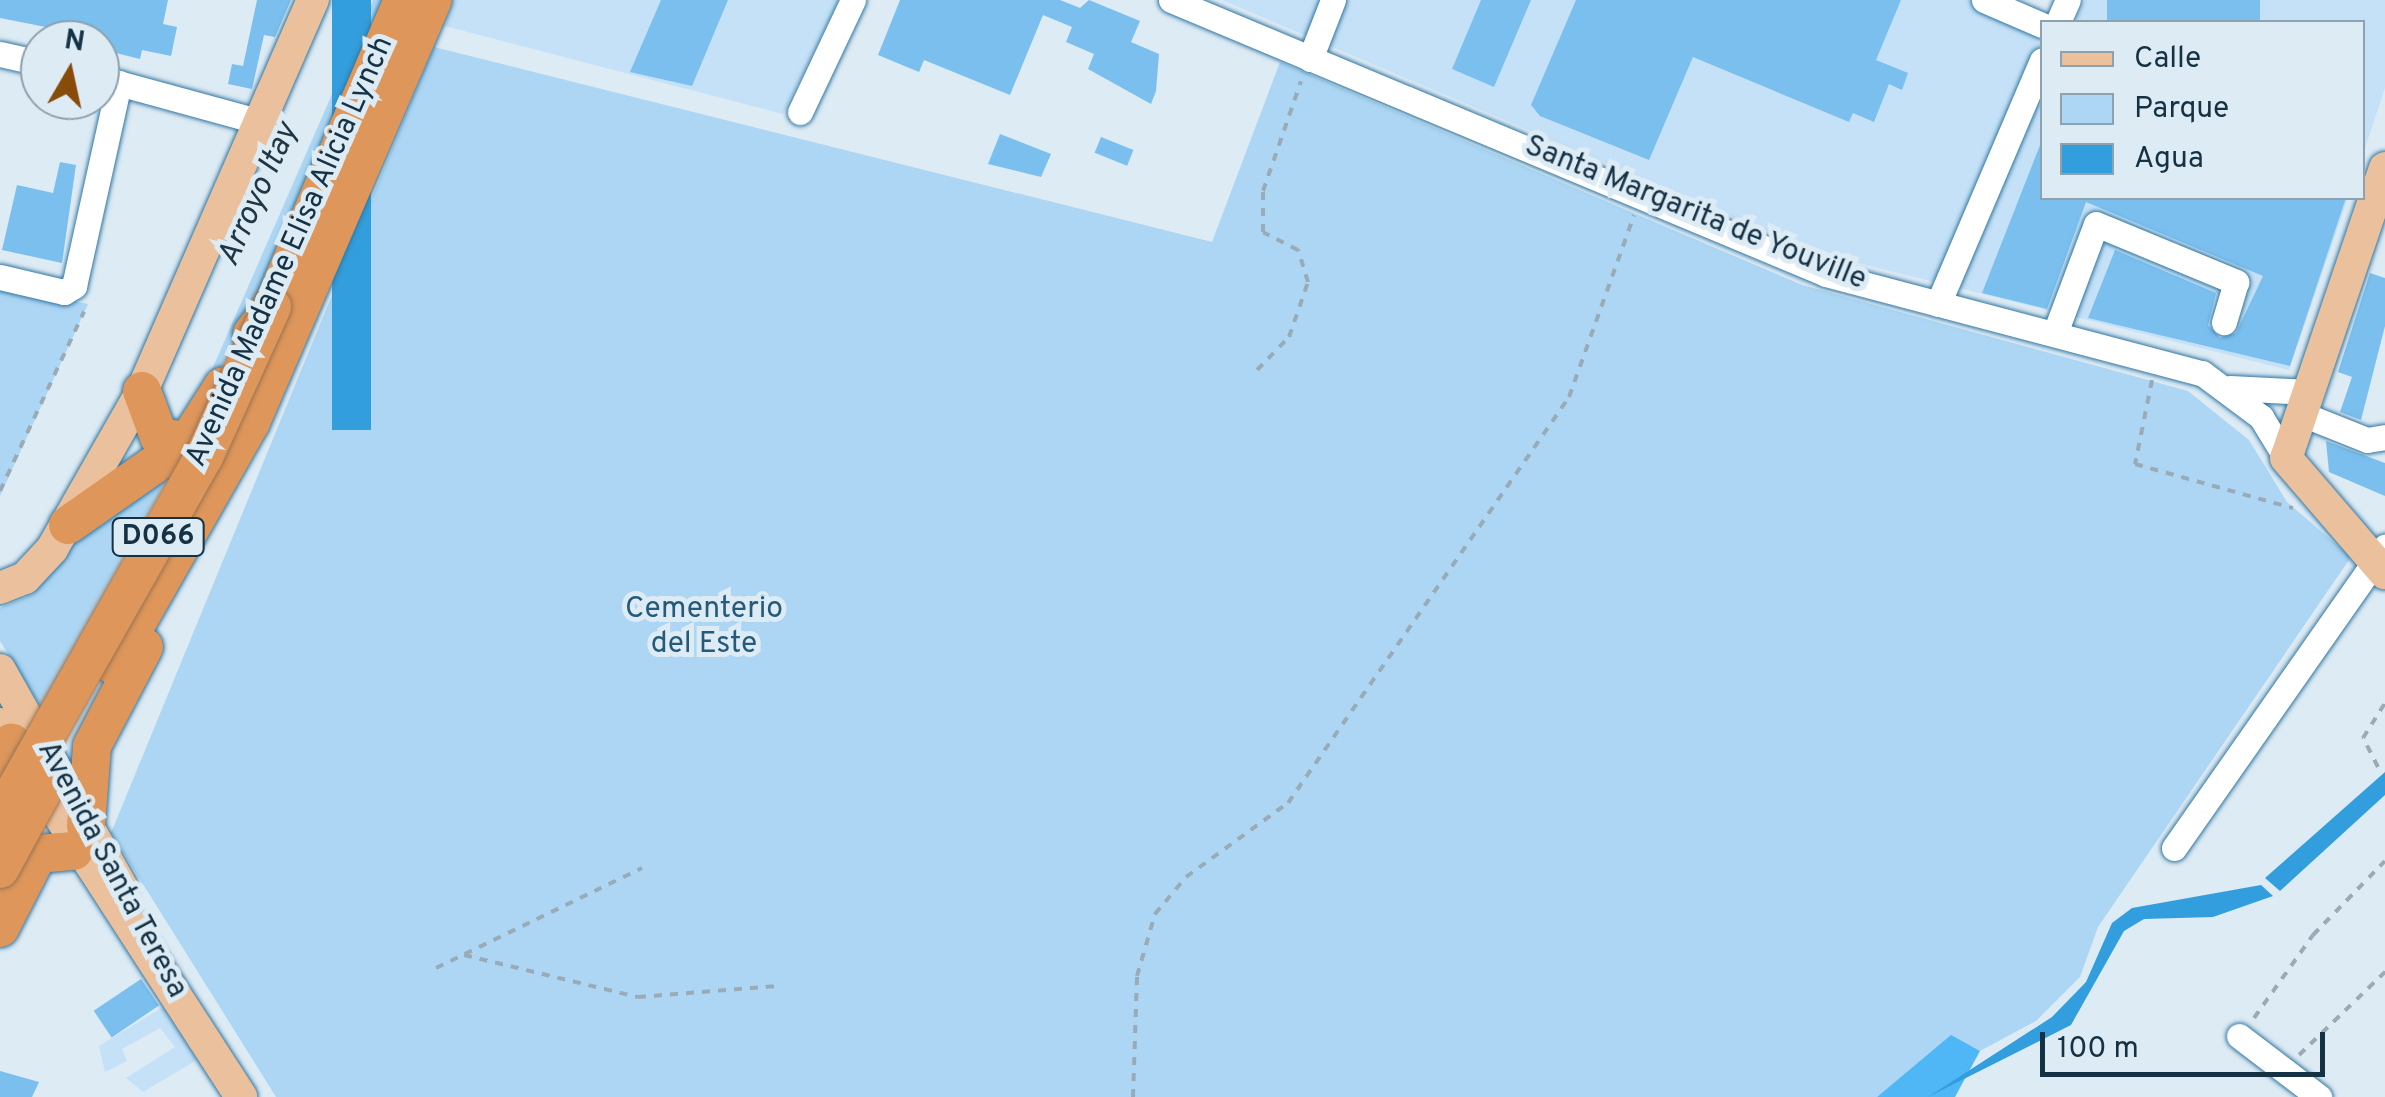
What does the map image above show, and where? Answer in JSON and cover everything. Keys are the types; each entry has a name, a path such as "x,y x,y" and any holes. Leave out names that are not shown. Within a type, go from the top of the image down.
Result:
{"highway":[{"name":"Avenida Madame Elisa Alicia Lynch","path":"0,928 14,867 251,422 288,309 402,0"},
{"name":"Avenida Madame Elisa Alicia Lynch","path":"0,816 288,309 433,0"},
{"path":"68,525 188,441 288,309"},
{"path":"14,867 80,838 92,746 275,395 288,309"},
{"path":"142,391 159,437 188,441"}],"main road":[{"path":"0,588 37,568 68,525 142,391 313,0"},
{"path":"2377,169 2286,458 2381,560"},
{"name":"Avenida Santa Teresa","path":"0,670 80,838 242,1097"},
{"name":"Avenida Santa Teresa","path":"4,746 80,838"},
{"path":"0,804 27,838 14,867"}],"street":[{"path":"800,112 854,0"},
{"name":"Santa Margarita de Youville","path":"1171,0 1306,68 1826,274 2054,333 2230,388 2305,403 2368,440 2385,437"},
{"path":"1306,68 1334,0"},
{"path":"1984,0 2040,24"},
{"path":"1938,304 2040,65"},
{"path":"120,84 261,122"},
{"path":"0,277 64,292 74,286 102,120"},
{"path":"2054,333 2086,232 2096,224 2236,282 2224,322"},
{"path":"2230,388 2286,458"},
{"path":"2174,848 2381,560"},
{"path":"2245,1030 2318,1097"}],"path":[{"path":"1256,370 1289,337 1308,282 1298,250 1263,232 1264,191 1306,68"},
{"path":"1133,1097 1137,976 1156,914 1186,878 1288,804 1536,446 1569,397 1634,215"},
{"path":"0,492 84,312"},
{"path":"2152,380 2135,464 2300,513"},
{"path":"2378,767 2363,738 2385,703"},
{"path":"2245,1030 2314,935 2385,861"},
{"path":"436,968 642,868"},
{"path":"464,955 638,997 776,986"},
{"path":"2296,1058 2385,972"}],"shaded area":[{"path":"455,0 839,0 783,114 445,26"},
{"path":"1222,0 1971,0 2040,28 2040,200 2347,200 2289,370 1818,253"},
{"path":"2085,0 2385,0 2385,88 2365,148 2365,20 2076,20"},
{"path":"163,1007 197,1060 143,1092 126,1078 175,1047 160,1028 122,1049 127,1061 105,1072 99,1046"},
{"path":"1951,1035 1980,1051 1955,1097 1877,1097"}],"green space":[{"path":"373,0 383,0 235,346 197,404"},
{"name":"Cementerio del Este","path":"434,47 1212,242 1280,62 1802,285 2188,391 2249,440 2287,502 2351,557 2098,927 2080,977 2036,1021 1980,1051 1951,1036 1877,1097 276,1097 111,833"},
{"path":"0,287 88,304 0,496"},
{"path":"172,471 41,707 0,641 0,608 33,594 80,533"}],"water":[{"path":"332,0 371,0 371,430 332,430"},
{"path":"2385,772 2385,795 2280,891 2265,878"},
{"path":"2261,885 2273,896 2213,917 2144,919 2124,931 2071,1025 1928,1097 2052,1017 2086,982 2112,923 2132,908"}],"building":[{"path":"0,0 168,0 163,24 177,27 171,56 142,50 140,59 120,54 120,20 20,22 0,18"},
{"path":"257,0 291,0 275,37 264,35 252,89 228,84 232,64 243,66"},
{"path":"661,0 728,0 692,86 630,72"},
{"path":"900,0 1060,0 1080,8 1089,0 1140,21 1131,42 1159,54 1151,104 1088,69 1094,54 1066,42 1072,27 1043,15 1010,95 924,60 919,72 878,55"},
{"path":"1481,0 1531,0 1494,87 1452,69"},
{"path":"1576,0 1901,0 1876,60 1908,73 1902,90 1889,84 1874,122 1853,113 1849,122 1693,57 1649,160 1540,116 1531,105"},
{"path":"2107,0 2260,0 2260,20 2107,20"},
{"path":"1000,134 1051,154 1041,177 988,164"},
{"path":"1101,137 1133,150 1127,166 1095,153"},
{"path":"2040,145 2040,200 2345,200 2290,366 2088,318 2115,250 2216,293 2208,325 2220,338 2236,333 2263,276 2086,202 2047,309 1982,293"},
{"path":"60,162 76,165 62,263 2,250 17,185 53,193"},
{"path":"2370,273 2385,278 2385,326 2361,420 2340,412 2352,377 2338,372"},
{"path":"2326,441 2385,463 2385,496 2329,472"},
{"path":"141,979 159,1006 112,1037 94,1011"},
{"path":"0,1071 39,1082 32,1097 0,1097"}],"water label":[{"name":"Arroyo Itay","path":"259,195"}]}
